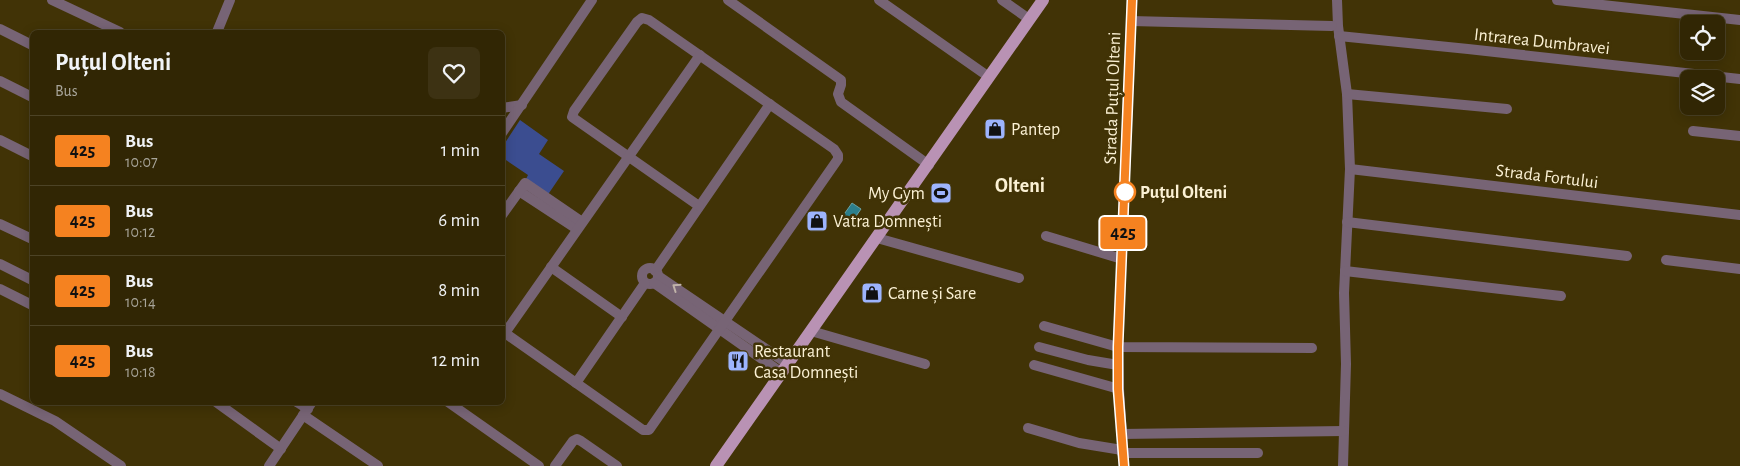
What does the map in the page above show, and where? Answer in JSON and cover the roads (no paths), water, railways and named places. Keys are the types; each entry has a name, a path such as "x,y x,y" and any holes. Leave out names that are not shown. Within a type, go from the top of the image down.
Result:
{"main road":[{"path":"716,466 1043,0"}],"street":[{"path":"52,0 116,30"},
{"path":"218,30 230,0"},
{"path":"505,129 592,0"},
{"path":"728,0 841,80 838,94 841,102 929,165"},
{"path":"879,0 989,77"},
{"path":"1002,0 1029,19"},
{"name":"Strada Puțul Olteni","path":"1124,466 1118,389 1118,347 1132,0"},
{"path":"1337,0 1339,36 1347,94 1350,169 1345,271 1346,364 1343,466"},
{"path":"1557,0 1740,20"},
{"path":"505,333 643,430 649,430 838,157 834,149 646,18 642,18 637,22 572,115 574,119 699,206"},
{"path":"1131,21 1332,26"},
{"path":"0,29 30,44"},
{"name":"Intrarea Dumbravei","path":"1339,36 1468,48 1740,79"},
{"path":"505,331 700,55"},
{"path":"0,81 30,96"},
{"path":"1347,94 1507,109"},
{"path":"576,383 622,317 653,278 699,206 770,104"},
{"path":"505,108 522,105"},
{"path":"1693,131 1740,136"},
{"path":"0,140 30,155"},
{"name":"Strada Fortului","path":"1350,169 1740,215"},
{"path":"505,211 525,183 580,226"},
{"path":"1347,222 1627,256"},
{"path":"0,224 30,238"},
{"path":"1046,236 1122,259"},
{"path":"877,238 1019,278"},
{"path":"1666,260 1740,269"},
{"path":"0,264 30,279"},
{"path":"550,267 622,317"},
{"path":"1345,271 1561,296"},
{"path":"653,278 785,368"},
{"path":"0,289 30,304"},
{"path":"1044,326 1118,347 1312,348"},
{"path":"812,331 924,364"},
{"path":"1039,347 1088,360 1118,365"},
{"path":"1034,365 1118,389"},
{"path":"0,394 55,421 121,466"},
{"path":"220,405 280,449"},
{"path":"452,405 539,466"},
{"path":"269,466 308,409 378,466"},
{"path":"1028,428 1086,444 1122,451 1258,454"},
{"path":"1121,434 1344,431"},
{"path":"555,466 572,442 576,440 581,441 618,466"}],"place":[{"name":"Pantep","path":"995,129"},
{"name":"Puțul Olteni","path":"1125,192"},
{"name":"My Gym","path":"941,193"},
{"name":"Vatra Domnești","path":"817,221"},
{"name":"Carne și Sare","path":"872,293"},
{"name":"Restaurant Casa Domnești","path":"738,361"}],"district":[{"name":"Olteni","path":"1020,185"}]}
